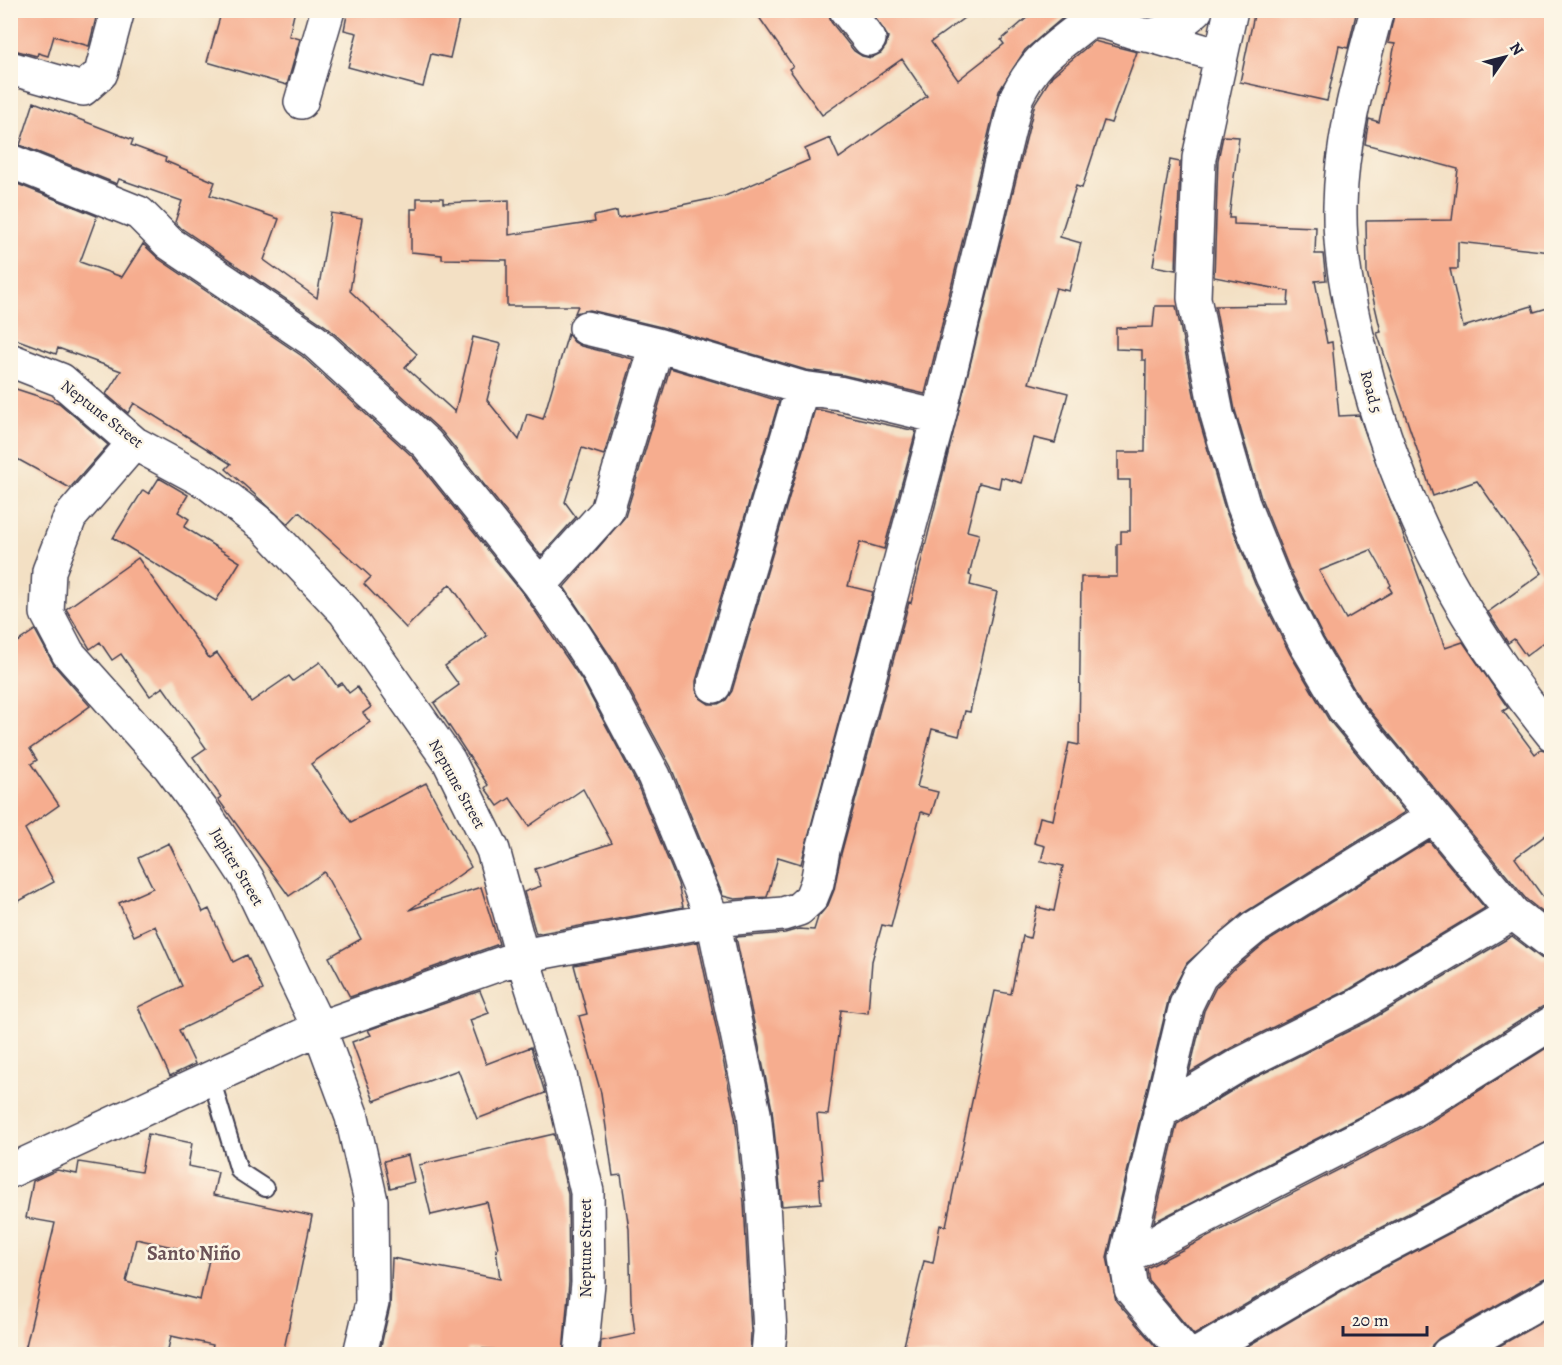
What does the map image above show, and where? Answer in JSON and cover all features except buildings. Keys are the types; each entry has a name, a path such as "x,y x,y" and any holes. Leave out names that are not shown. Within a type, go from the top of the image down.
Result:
{"street":[{"path":"10,68 83,89 101,73 118,10"},
{"path":"301,102 328,10"},
{"path":"846,10 869,39"},
{"path":"1148,35 1169,29 1196,10"},
{"path":"1231,10 1198,158 1194,298 1217,414 1243,504 1272,576 1307,646 1345,710 1513,913 1551,943"},
{"name":"Road 5","path":"1377,10 1345,143 1340,205 1342,258 1367,382 1385,442 1406,498 1454,594 1519,691 1551,734"},
{"path":"11,1167 319,1028 522,956 713,920 783,914 799,909 811,898 817,883 823,850 939,417 1017,96 1027,76 1040,58 1093,21 1221,57"},
{"path":"10,161 139,213 169,243 314,341 427,444 540,585 599,673 654,777 713,920 754,1113 763,1202 770,1332 768,1354"},
{"path":"586,328 657,345 802,388 839,393 939,417"},
{"path":"540,585 607,511 657,345"},
{"name":"Neptune Street","path":"10,360 61,380 134,443 208,483 264,527 345,612 449,761 493,850 522,956 560,1075 587,1192 588,1283 581,1354"},
{"path":"714,686 802,388"},
{"name":"Jupiter Street","path":"134,443 70,517 49,571 47,613 68,653 169,766 207,817 247,878 319,1028 352,1117 371,1201 372,1303 360,1354"},
{"path":"1186,1354 1131,1289 1126,1257 1186,1005 1200,976 1254,928 1433,817"},
{"path":"1160,1112 1239,1065 1359,1005 1513,913"},
{"path":"1126,1257 1413,1110 1551,1023"},
{"path":"1198,1354 1348,1266 1551,1159"},
{"path":"1448,1354 1551,1295"}],"lane":[{"path":"211,1078 239,1171 265,1188"}],"district":[{"name":"Santo Niño","path":"194,1253"}]}
